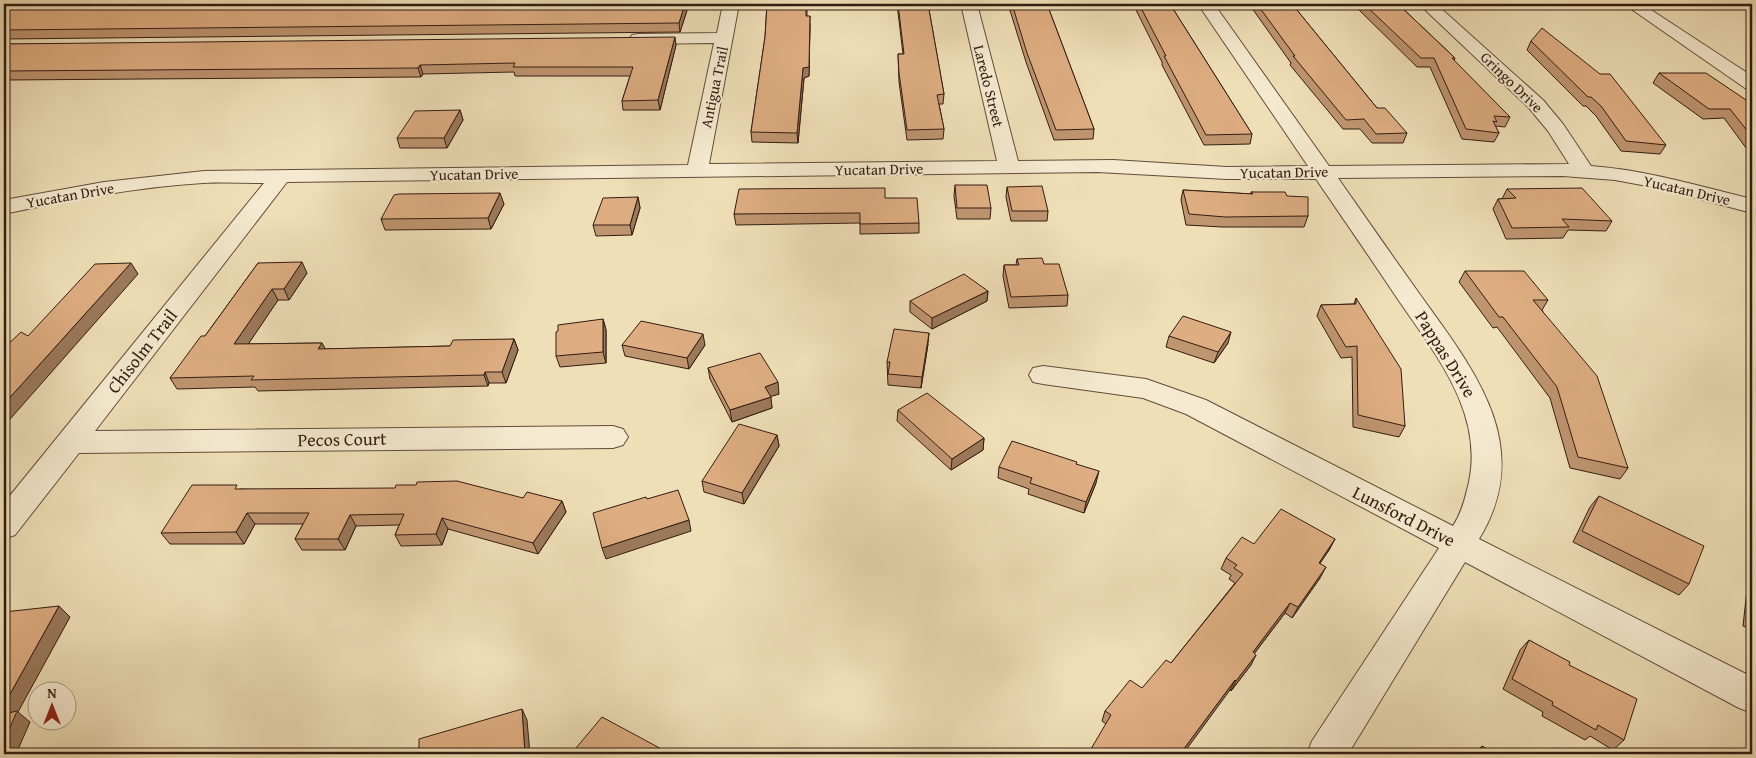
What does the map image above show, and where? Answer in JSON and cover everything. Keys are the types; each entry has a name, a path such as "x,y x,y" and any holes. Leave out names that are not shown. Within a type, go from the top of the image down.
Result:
{"street":[{"name":"Antigua Trail","path":"697,171 731,4"},
{"name":"Laredo Street","path":"969,4 1009,167"},
{"name":"Pappas Drive","path":"1206,4 1459,369 1479,409 1487,451 1487,473 1480,504 1471,525 1326,754"},
{"name":"Gringo Drive","path":"1427,4 1536,104 1556,128 1584,171"},
{"path":"1632,4 1752,84"},
{"path":"626,40 724,38"},
{"name":"Yucatan Drive","path":"4,207 92,190 156,181 204,177 1127,166 1203,173 1549,169 1584,171 1659,182 1752,206"},
{"name":"Chisolm Trail","path":"4,526 281,176"},
{"name":"Lunsford Drive","path":"1043,375 1146,388 1188,403 1752,696"},
{"name":"Pecos Court","path":"70,442 614,437"}],"building":[{"path":"4,4 685,4 679,23 4,30"},
{"path":"767,4 806,4 806,16 810,16 809,67 803,68 797,133 751,132 765,37"},
{"path":"898,4 928,4 944,94 937,95 944,129 907,130 899,73 898,54 904,54"},
{"path":"1012,4 1047,4 1094,129 1056,130 1027,53"},
{"path":"1139,4 1170,4 1252,134 1206,135"},
{"path":"1257,4 1292,4 1377,108 1385,108 1407,133 1376,134 1364,119 1346,120 1293,56 1295,56"},
{"path":"1364,4 1398,4 1455,58 1452,58 1510,117 1494,116 1497,122 1493,121 1499,133 1466,129 1434,58 1421,58"},
{"path":"1542,28 1600,74 1610,74 1666,145 1626,141 1601,106 1591,97 1588,97 1531,41"},
{"path":"675,37 658,100 622,101 633,67 513,67 515,63 420,65 418,68 4,71 4,44"},
{"path":"1659,73 1706,73 1752,104 1752,108 1747,108 1752,112 1752,137 1730,109 1709,109"},
{"path":"460,110 444,138 397,138 415,111"},
{"path":"955,185 987,185 991,208 957,208"},
{"path":"1042,186 1048,211 1012,211 1007,187"},
{"path":"885,188 885,198 917,198 919,223 860,224 860,213 734,214 739,189"},
{"path":"1582,188 1612,221 1562,219 1569,227 1512,228 1498,199 1516,198 1507,189"},
{"path":"1183,190 1253,194 1251,192 1285,192 1287,196 1308,197 1308,216 1225,217 1189,214"},
{"path":"500,193 488,218 381,219 394,195"},
{"path":"638,197 630,225 593,225 603,198"},
{"path":"1042,258 1044,264 1059,264 1068,295 1011,297 1004,265 1019,265 1017,259"},
{"path":"302,262 284,289 272,289 234,344 322,343 318,349 450,346 453,340 514,339 502,372 485,372 484,375 251,380 254,376 170,378 201,336 205,336 258,263"},
{"path":"131,263 4,404 4,348 21,332 28,336 95,264"},
{"path":"1465,271 1524,271 1548,300 1533,300 1597,376 1628,468 1578,457 1557,387 1503,317 1499,317"},
{"path":"964,274 988,291 932,318 910,301"},
{"path":"1356,298 1401,369 1405,426 1358,415 1357,346 1346,347 1321,305 1356,304"},
{"path":"1183,316 1231,332 1218,352 1169,336"},
{"path":"603,319 603,352 556,356 556,332 558,331 558,325"},
{"path":"641,321 703,334 687,358 622,345"},
{"path":"894,329 929,333 922,377 888,374 890,362 887,362"},
{"path":"760,353 778,382 765,387 771,397 730,410 708,368"},
{"path":"927,393 984,438 952,459 898,410"},
{"path":"739,424 777,435 742,493 702,481"},
{"path":"1012,441 1099,471 1086,502 1030,483 1032,478 999,467"},
{"path":"457,481 523,498 527,492 562,501 533,543 442,518 436,534 395,535 404,514 350,515 338,539 295,539 309,513 247,513 236,532 161,533 192,485 237,485 235,489 395,488 396,485 416,485 417,482"},
{"path":"678,490 689,520 602,548 593,513 646,497 647,499"},
{"path":"1599,496 1704,546 1689,584 1582,531"},
{"path":"1281,509 1335,539 1319,563 1326,567 1298,607 1290,603 1253,652 1256,655 1180,754 1088,754 1111,715 1105,711 1130,680 1142,688 1166,660 1171,663 1243,574 1234,568 1237,565 1226,558 1242,537 1254,544"},
{"path":"59,606 4,705 4,612"},
{"path":"1529,640 1570,662 1569,665 1637,699 1624,740 1598,725 1596,730 1552,705 1553,702 1512,679"},
{"path":"522,709 525,754 398,754 419,748 419,739"},
{"path":"17,711 4,742 4,714"},
{"path":"602,717 667,752 666,754 571,754"},
{"path":"1482,746 1495,754 1478,754"}]}
